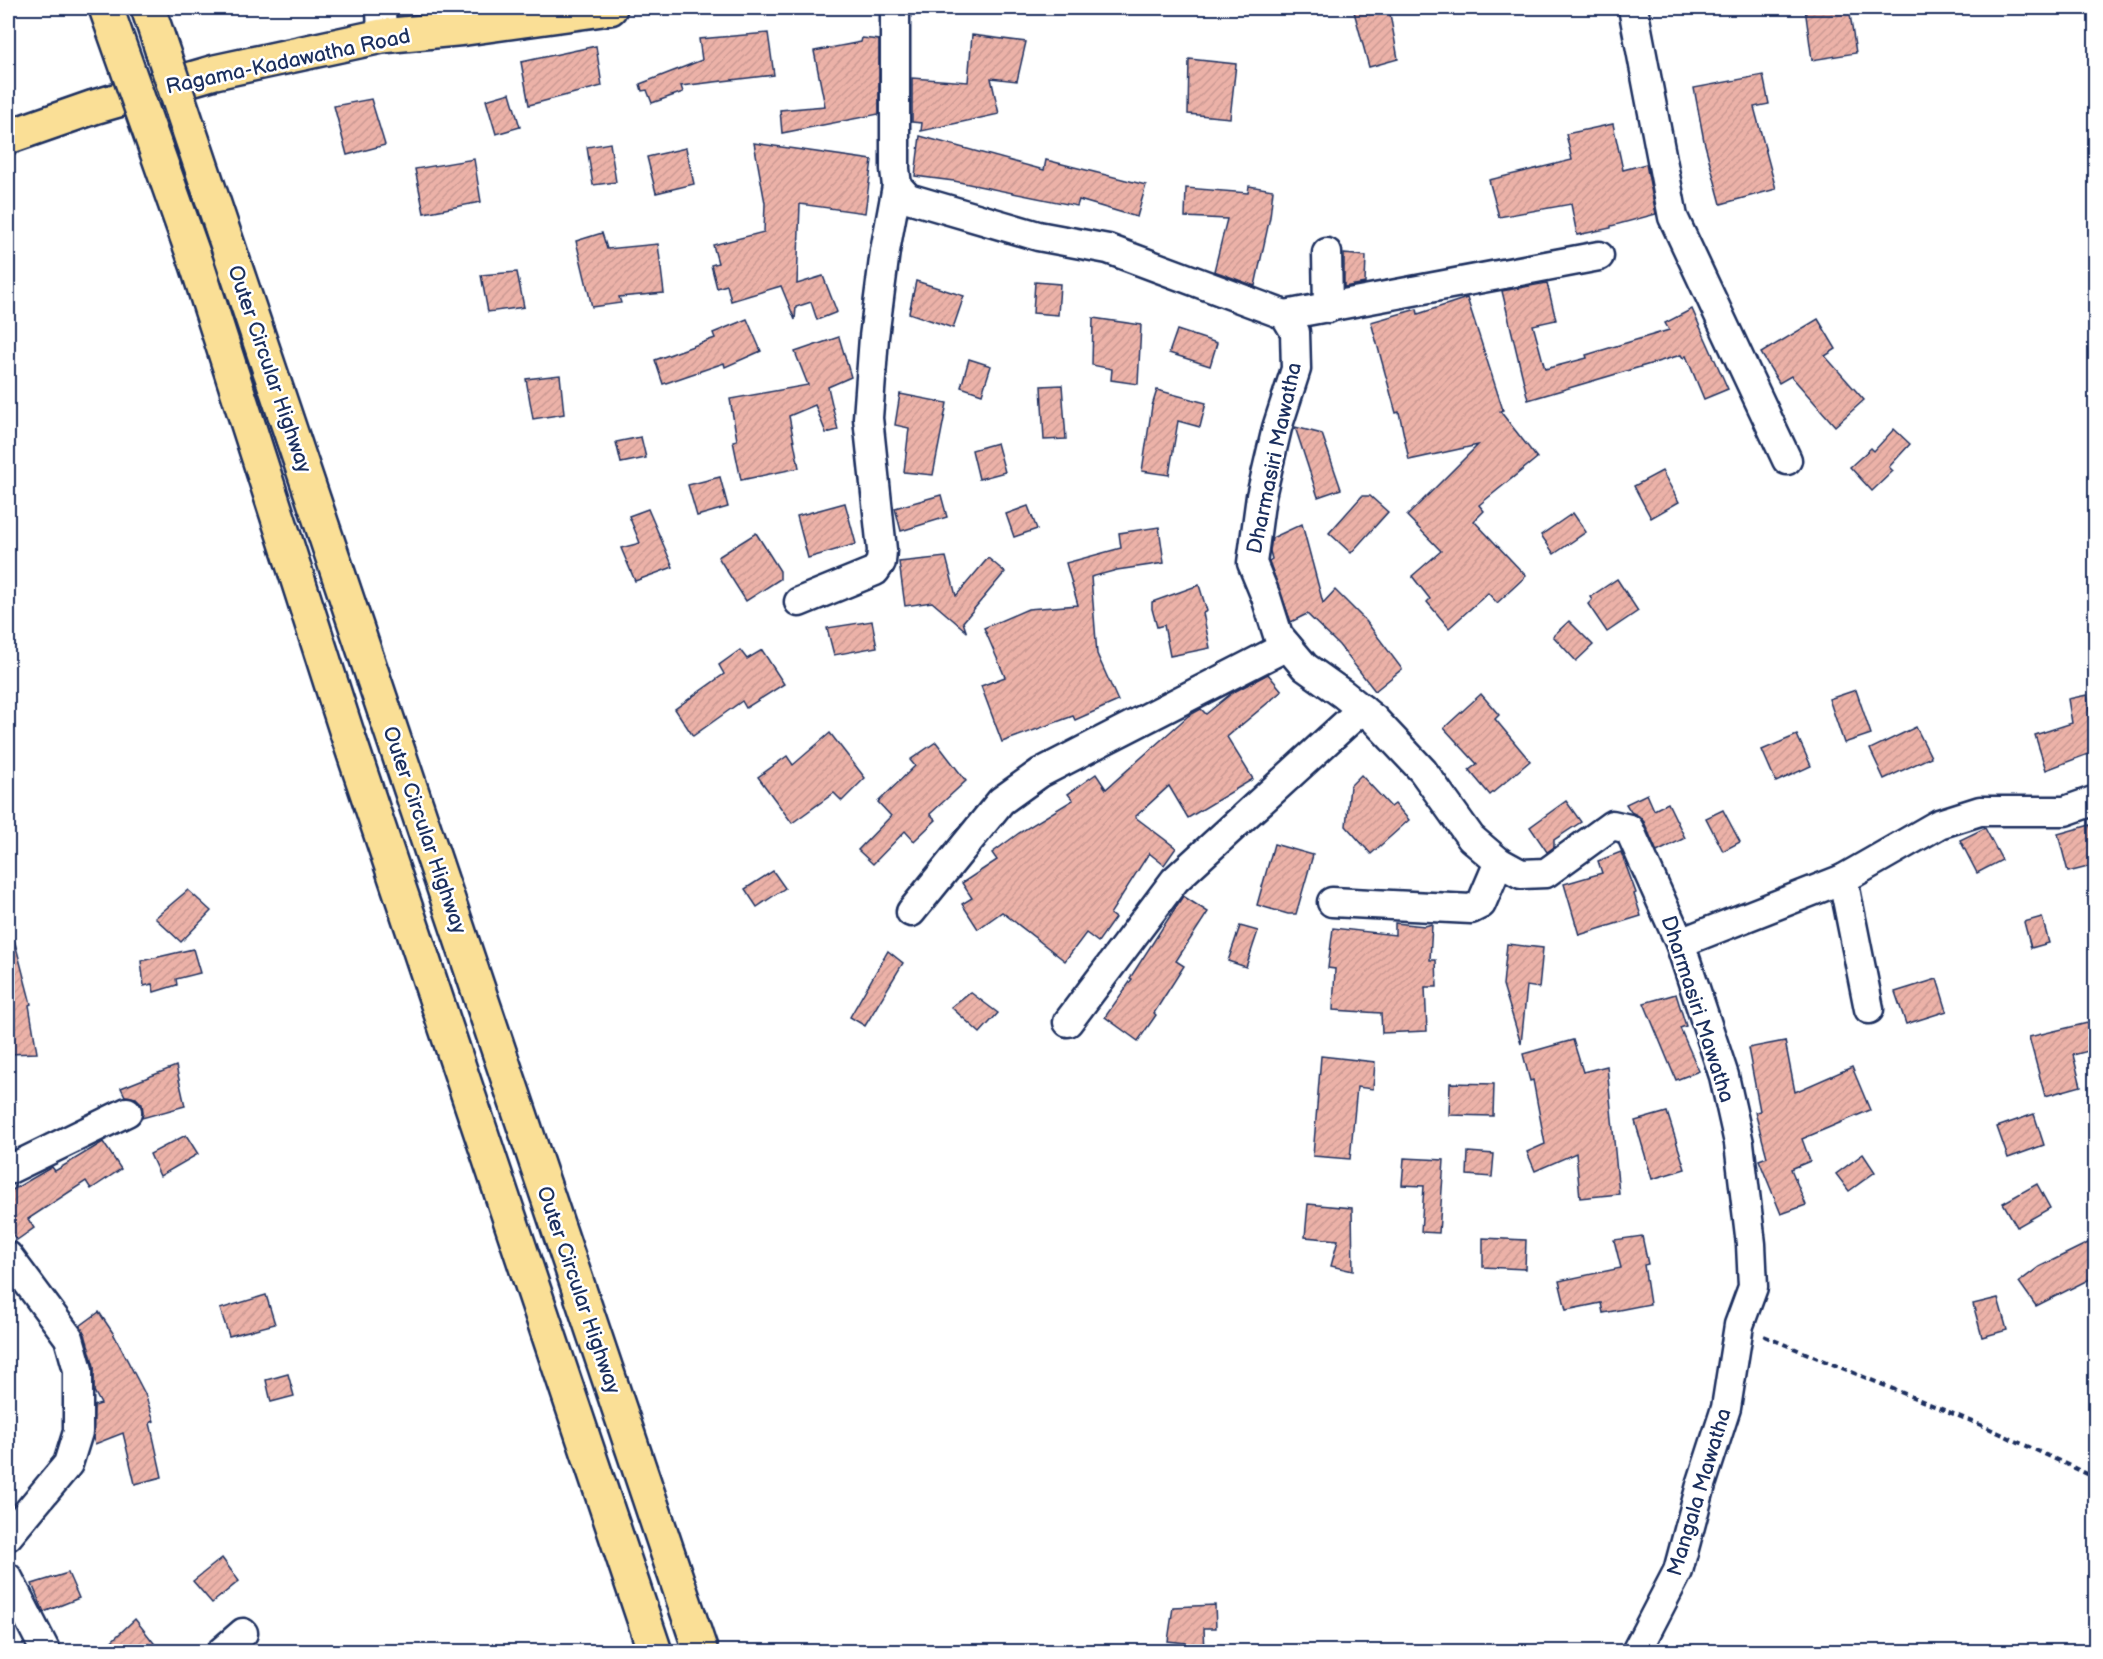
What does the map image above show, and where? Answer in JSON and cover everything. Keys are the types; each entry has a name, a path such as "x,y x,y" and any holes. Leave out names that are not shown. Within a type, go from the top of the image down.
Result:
{"main road":[{"name":"Outer Circular Highway","path":"106,8 197,265 350,742 655,1652"},
{"name":"Outer Circular Highway","path":"148,8 701,1652"},
{"name":"Ragama-Kadawatha Road","path":"8,137 94,107 382,22 610,8"}],"street":[{"path":"799,602 874,571 880,562 882,550 868,418 874,337 885,251 897,186 894,127 895,8"},
{"path":"1633,8 1673,217 1787,459"},
{"path":"897,186 908,198 919,203 1038,236 1108,249 1286,315 1599,255"},
{"path":"1327,253 1328,308"},
{"name":"Dharmasiri Mawatha","path":"1286,315 1295,332 1296,369 1277,428 1264,485 1252,563 1278,635 1305,667 1374,719 1423,771 1471,838 1499,862 1521,874 1546,873 1612,825 1629,829 1680,943 1724,1076 1739,1143 1751,1244 1753,1287 1739,1325"},
{"path":"911,912 1001,801 1040,773 1287,646"},
{"path":"1068,1022 1175,880 1362,709"},
{"path":"1680,943 1843,879 1939,824 1980,811 2065,811 2096,800"},
{"path":"1332,902 1471,909 1481,904 1499,862"},
{"path":"1843,879 1869,1009"},
{"path":"8,1170 127,1112"},
{"path":"8,1257 69,1338 78,1370 78,1432 68,1464 8,1536"},
{"name":"Mangala Mawatha","path":"1636,1652 1678,1571 1701,1485 1726,1408 1739,1325"},
{"path":"8,1578 46,1652"},
{"path":"222,1652 243,1633"}],"path":[{"path":"1739,1325 1988,1428 2096,1478"}],"building":[{"path":"1353,8 1389,8 1398,59 1369,67"},
{"path":"1805,8 1849,8 1856,53 1812,60"},
{"path":"768,33 774,75 681,86 683,92 652,103 647,90 642,91 640,84 702,60 699,39"},
{"path":"972,35 1026,42 1017,81 991,78 999,114 921,131 922,123 912,122 912,78 968,82"},
{"path":"862,38 879,40 879,114 782,133 780,110 825,106 814,51 861,42"},
{"path":"596,46 602,86 529,105 521,62"},
{"path":"1189,59 1236,64 1230,118 1188,114"},
{"path":"1763,75 1769,104 1754,107 1776,189 1721,204 1704,141 1694,88"},
{"path":"510,93 520,127 496,134 486,100"},
{"path":"371,99 385,145 347,155 334,106"},
{"path":"1613,124 1623,170 1646,164 1656,214 1611,226 1611,228 1577,235 1571,204 1499,217 1489,180 1572,160 1566,134"},
{"path":"920,136 1044,170 1046,160 1146,185 1137,217 1079,200 1077,206 954,181 915,176"},
{"path":"610,143 616,182 593,185 587,147"},
{"path":"754,143 872,160 865,213 800,204 797,284 823,276 837,312 817,320 811,302 796,307 795,320 781,286 731,301 727,285 717,288 711,265 718,263 713,245 764,232 765,203"},
{"path":"686,148 694,184 656,193 647,157"},
{"path":"474,159 481,202 424,213 415,169"},
{"path":"1249,186 1273,190 1270,217 1255,286 1214,271 1227,219 1185,217 1186,188 1248,193"},
{"path":"602,233 607,249 658,244 664,293 619,297 621,303 592,307 576,241"},
{"path":"1344,254 1366,256 1365,283 1344,287"},
{"path":"517,272 524,307 488,312 481,275"},
{"path":"916,281 964,296 953,328 909,313"},
{"path":"1035,282 1060,284 1058,315 1033,313"},
{"path":"1547,283 1556,320 1533,325 1545,369 1587,358 1586,355 1669,330 1665,323 1692,309 1728,389 1704,399 1686,356 1683,358 1681,355 1528,400 1502,291"},
{"path":"1467,298 1503,410 1500,411 1537,458 1479,505 1484,511 1474,521 1526,576 1497,603 1488,593 1449,628 1427,602 1430,599 1412,576 1441,551 1407,516 1478,445 1409,460 1399,412 1396,413 1371,322 1417,309 1418,314"},
{"path":"1093,318 1141,325 1138,384 1111,380 1112,369 1092,365"},
{"path":"747,319 761,351 725,367 724,363 663,384 655,360 715,338 713,333"},
{"path":"1818,319 1836,349 1825,356 1864,400 1835,426 1791,376 1779,383 1761,353"},
{"path":"1177,330 1217,343 1210,366 1169,353"},
{"path":"839,337 851,377 828,387 838,430 826,433 815,405 789,416 799,468 741,480 733,441 737,440 730,399 808,385 795,352"},
{"path":"969,359 991,366 982,394 961,387"},
{"path":"560,375 564,414 533,419 526,379"},
{"path":"1062,385 1066,439 1044,440 1041,386"},
{"path":"1157,390 1206,403 1200,427 1178,421 1169,475 1142,471 1152,406"},
{"path":"900,394 947,403 933,475 904,472 909,428 895,425"},
{"path":"1295,427 1322,434 1341,489 1318,497"},
{"path":"1894,429 1910,444 1889,467 1893,471 1872,491 1850,467 1871,448 1874,451"},
{"path":"641,437 646,458 621,463 616,442"},
{"path":"997,443 1005,472 979,479 972,450"},
{"path":"1662,471 1679,502 1651,518 1634,486"},
{"path":"720,477 728,507 697,516 688,485"},
{"path":"941,495 947,517 901,531 895,508"},
{"path":"1362,496 1370,496 1388,512 1351,553 1329,533"},
{"path":"845,503 856,544 808,558 797,516"},
{"path":"1028,506 1037,529 1014,537 1006,514"},
{"path":"648,509 673,567 635,581 621,548 640,543 629,516"},
{"path":"1573,513 1586,532 1554,554 1541,535"},
{"path":"1302,524 1323,603 1335,590 1366,621 1402,669 1375,691 1339,645 1307,614 1291,622 1269,561 1272,559 1270,551 1272,538"},
{"path":"1159,527 1164,563 1117,570 1091,577 1097,654 1118,701 1075,720 1073,716 1002,742 981,686 1005,677 984,628 1028,609 1078,605 1066,563 1121,548 1119,533"},
{"path":"756,533 780,571 780,579 746,601 718,557"},
{"path":"946,557 956,596 988,558 1005,572 963,622 966,631 932,602 905,606 899,562"},
{"path":"1617,579 1638,611 1607,632 1588,604 1592,600 1590,597"},
{"path":"1199,585 1207,611 1203,613 1210,648 1170,656 1164,625 1157,627 1152,602"},
{"path":"872,621 877,647 834,655 827,628"},
{"path":"1569,621 1593,645 1576,661 1553,636"},
{"path":"740,650 747,659 762,650 784,684 746,708 742,701 693,736 675,709 724,674 719,665"},
{"path":"1268,674 1282,691 1227,737 1253,779 1188,818 1169,786 1135,817 1176,848 1164,865 1149,853 1110,914 1115,918 1098,942 1086,933 1065,961 1002,912 978,929 962,904 972,898 962,883 997,860 992,853 1019,833 1073,800 1068,794 1096,774 1106,789 1188,716 1201,709 1206,714 1232,693"},
{"path":"1856,690 1871,734 1844,743 1829,699"},
{"path":"1481,694 1499,715 1495,719 1530,761 1490,795 1469,770 1477,764 1444,728"},
{"path":"2087,695 2091,720 2096,719 2096,751 2046,770 2035,735 2072,723 2068,699"},
{"path":"1916,727 1931,757 1884,779 1870,749"},
{"path":"830,733 865,778 842,801 834,793 792,823 758,777 787,756 793,765"},
{"path":"1797,735 1811,766 1776,782 1762,750"},
{"path":"936,742 966,781 930,814 936,820 914,841 905,831 873,864 858,850 891,816 878,802 915,766 910,760"},
{"path":"1361,775 1391,807 1395,804 1409,820 1371,854 1346,826 1350,786"},
{"path":"1647,794 1654,810 1668,803 1685,838 1657,852 1644,822 1631,812 1626,804"},
{"path":"1566,801 1581,822 1554,840 1554,847 1547,852 1530,827"},
{"path":"1723,810 1740,842 1723,851 1706,818"},
{"path":"2090,825 2096,843 2096,865 2068,872 2058,834"},
{"path":"1985,828 2002,860 1977,873 1960,840"},
{"path":"1274,844 1313,855 1296,914 1257,905"},
{"path":"1621,852 1636,893 1634,894 1641,916 1579,935 1564,884 1602,873 1598,861"},
{"path":"773,871 785,888 757,907 745,889"},
{"path":"188,890 211,911 181,942 155,918"},
{"path":"1183,896 1208,912 1176,961 1184,966 1138,1041 1105,1017 1132,979 1130,978"},
{"path":"2042,917 2049,943 2031,948 2024,922"},
{"path":"1395,923 1425,926 1432,924 1430,960 1436,960 1437,987 1425,987 1427,1031 1382,1033 1381,1013 1333,1010 1335,969 1328,968 1333,928 1395,935"},
{"path":"1240,926 1258,931 1246,967 1228,961"},
{"path":"14,939 31,1004 29,1005 37,1053 8,1054 8,940"},
{"path":"1507,944 1543,948 1539,988 1527,986 1521,1044 1503,985"},
{"path":"193,949 200,973 176,979 177,985 154,992 152,984 144,986 141,961"},
{"path":"888,951 903,963 865,1026 850,1017"},
{"path":"1937,979 1947,1011 1906,1024 1895,992"},
{"path":"970,992 998,1013 980,1033 951,1007"},
{"path":"1676,994 1686,1026 1680,1028 1699,1071 1676,1080 1644,1003"},
{"path":"2096,1021 2096,1049 2073,1055 2081,1086 2045,1096 2029,1037"},
{"path":"1573,1040 1583,1072 1607,1066 1619,1194 1580,1198 1576,1153 1535,1171 1527,1152 1545,1144 1533,1080 1530,1081 1523,1054"},
{"path":"1785,1041 1795,1092 1852,1067 1870,1110 1802,1139 1810,1161 1791,1169 1806,1205 1781,1214 1759,1160 1767,1157 1755,1112 1760,1111 1748,1048"},
{"path":"1321,1056 1375,1062 1373,1089 1357,1087 1350,1159 1313,1156"},
{"path":"176,1066 185,1106 142,1118 142,1104 136,1098 125,1096 121,1088"},
{"path":"1450,1083 1494,1084 1493,1116 1449,1115"},
{"path":"1667,1112 1685,1169 1652,1179 1635,1121"},
{"path":"2034,1114 2044,1145 2008,1158 1997,1127"},
{"path":"186,1135 198,1154 160,1176 150,1154"},
{"path":"103,1142 121,1169 91,1189 86,1181 28,1219 34,1228 17,1240 10,1231 8,1233 8,1191 52,1167 55,1171"},
{"path":"1468,1152 1494,1154 1492,1177 1467,1175"},
{"path":"1863,1154 1875,1172 1849,1191 1836,1174"},
{"path":"1404,1158 1444,1160 1439,1233 1421,1232 1424,1186 1402,1185"},
{"path":"2037,1184 2050,1208 2017,1227 2003,1203"},
{"path":"1308,1204 1352,1208 1353,1271 1331,1266 1338,1240 1305,1237"},
{"path":"1642,1236 1648,1264 1644,1265 1650,1304 1603,1313 1601,1303 1566,1310 1559,1281 1621,1268 1614,1240"},
{"path":"1483,1238 1526,1240 1525,1269 1483,1267"},
{"path":"2096,1239 2096,1276 2036,1306 2019,1282 2039,1267"},
{"path":"266,1295 275,1324 229,1336 220,1309"},
{"path":"1998,1298 2007,1330 1982,1337 1973,1304"},
{"path":"99,1312 113,1333 145,1394 154,1421 150,1423 162,1477 135,1484 123,1433 95,1444 93,1438 94,1406 101,1404 94,1391 94,1366 85,1334 80,1326"},
{"path":"288,1374 294,1396 271,1402 266,1380"},
{"path":"222,1558 239,1581 212,1603 193,1581"},
{"path":"68,1573 79,1598 44,1612 32,1584"},
{"path":"1215,1605 1216,1628 1204,1628 1205,1652 1186,1652 1186,1643 1168,1641 1173,1607"},
{"path":"135,1619 161,1652 100,1652"}]}
